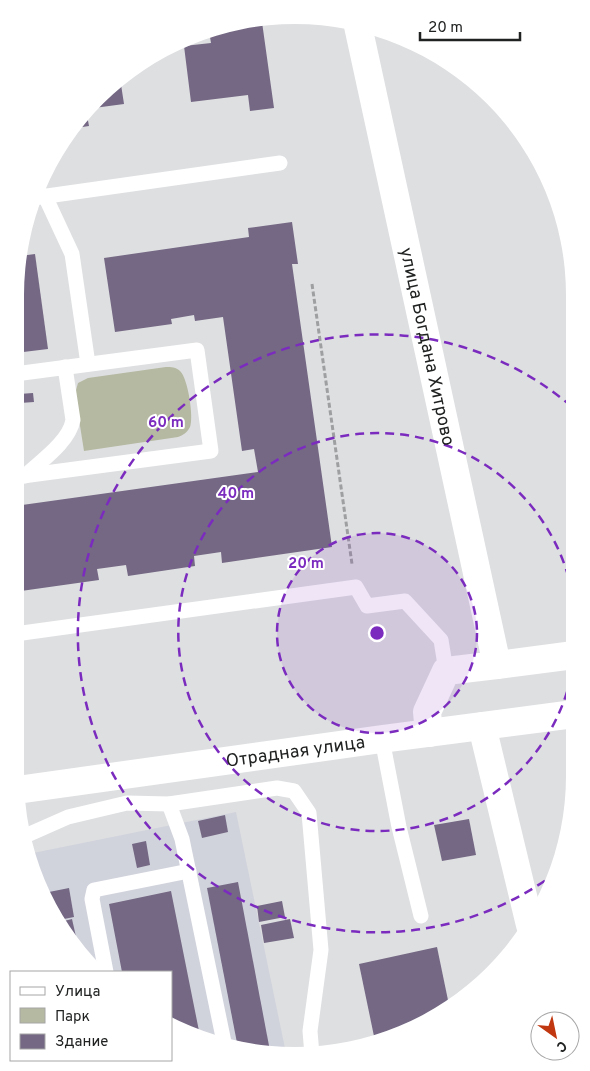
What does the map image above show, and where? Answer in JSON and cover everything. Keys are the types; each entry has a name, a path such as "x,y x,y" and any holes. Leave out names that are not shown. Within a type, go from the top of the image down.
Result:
{"street":[{"name":"улица Богдана Хитрово","path":"359,32 497,665"},
{"path":"429,733 427,712 446,671 566,655"},
{"name":"Отрадная улица","path":"24,789 566,715"},
{"path":"482,726 528,916"}],"lane":[{"path":"42,197 280,163"},
{"path":"41,200 72,254 88,364"},
{"path":"24,373 197,350 211,451 24,475"},
{"path":"24,473 66,438 72,427 73,420 65,367"},
{"path":"24,633 356,587 367,606 405,601 441,640 446,671"},
{"path":"382,739 400,827 422,916"},
{"path":"30,834 68,818 128,803 169,804 277,788 294,791 309,813 321,950 310,1031 311,1047"},
{"path":"169,804 182,839 190,871 223,1037"},
{"path":"106,971 92,899 94,890 190,871"}],"path":[{"path":"312,284 353,564 343,565"}],"shaded area":[{"path":"236,812 285,1047 260,1045 225,1038 191,1027 172,1018 172,971 106,971 69,927 44,880 35,853"}],"green space":[{"path":"166,367 178,370 186,381 190,398 191,422 186,432 178,437 84,451 75,394 78,383 88,378"}],"building":[{"path":"263,26 274,108 250,111 248,95 191,102 184,47 211,43 210,37"},
{"path":"121,87 124,104 99,107"},
{"path":"88,120 89,126 82,127"},
{"path":"292,222 298,264 292,264 332,547 222,563 221,552 194,556 195,566 128,576 126,565 97,569 99,580 24,591 24,505 258,472 254,449 242,451 223,317 195,321 194,315 171,319 172,324 115,332 104,258 249,237 248,228"},
{"path":"35,254 48,349 24,352 24,277 27,255"},
{"path":"33,393 34,402 24,403 24,394"},
{"path":"225,815 228,832 202,838 198,821"},
{"path":"469,819 476,855 442,861 434,825"},
{"path":"146,841 150,865 137,868 132,844"},
{"path":"238,882 269,1046 237,1041 207,888"},
{"path":"69,888 74,917 64,919 50,892"},
{"path":"171,891 199,1030 172,1018 172,971 122,971 109,904"},
{"path":"282,901 285,917 259,922 257,906"},
{"path":"72,919 76,936 69,927 65,921"},
{"path":"290,919 294,938 264,943 261,925"},
{"path":"437,947 448,1000 399,1027 374,1035 359,964"}]}
